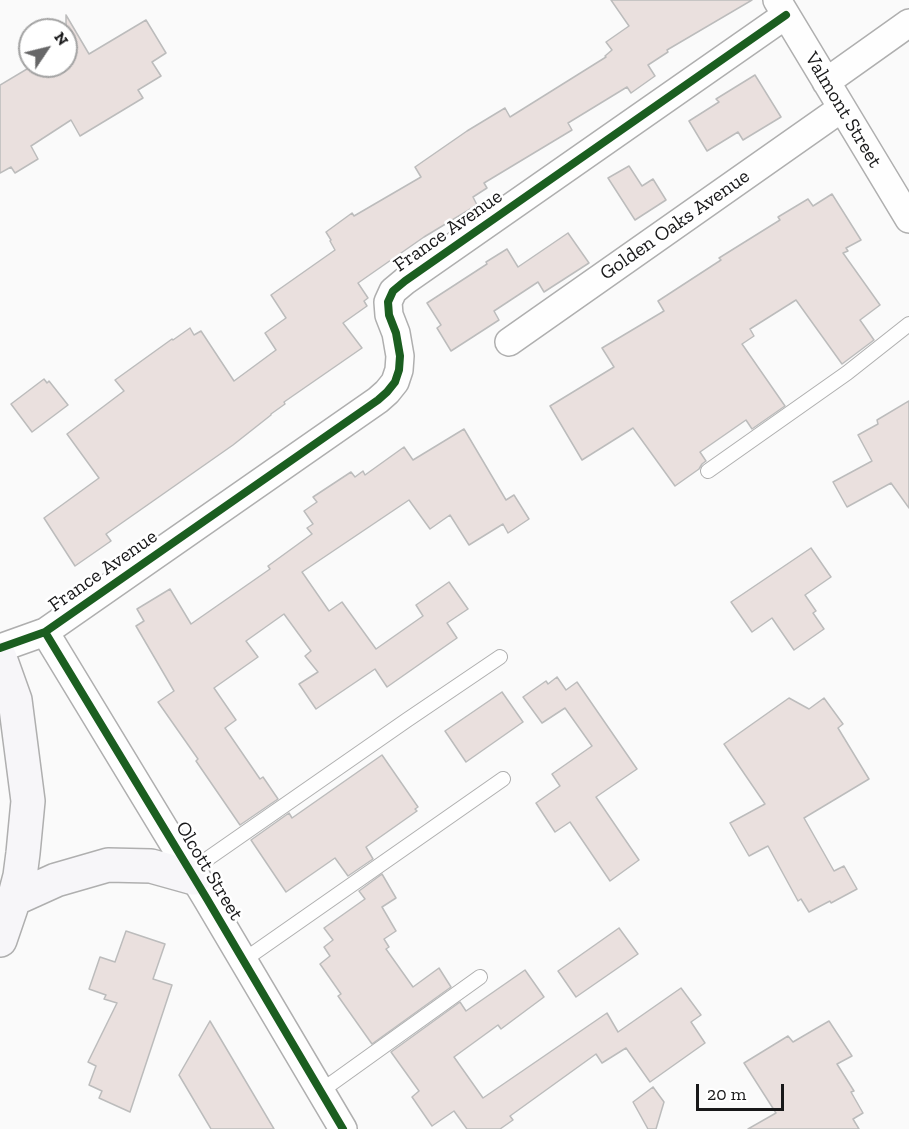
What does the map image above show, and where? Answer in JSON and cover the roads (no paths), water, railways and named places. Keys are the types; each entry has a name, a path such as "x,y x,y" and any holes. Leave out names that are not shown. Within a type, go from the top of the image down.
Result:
{"main road":[{"path":"0,658 15,700 28,801 20,876 0,940"},
{"path":"14,899 56,880 108,865 150,866 192,875"}],"street":[{"name":"Valmont Street","path":"781,7 909,219"},
{"name":"France Avenue","path":"0,648 45,633 359,414 387,392 399,370 400,356 396,333 389,315 388,302 393,291 781,7"},
{"path":"826,82 909,23"},
{"name":"Golden Oaks Avenue","path":"509,342 842,108"},
{"name":"Olcott Street","path":"45,633 244,960 343,1129"}],"lane":[{"path":"708,471 847,373 909,324"},
{"path":"192,875 407,720 500,657"},
{"path":"244,960 503,779"},
{"path":"321,1091 480,977"}]}
